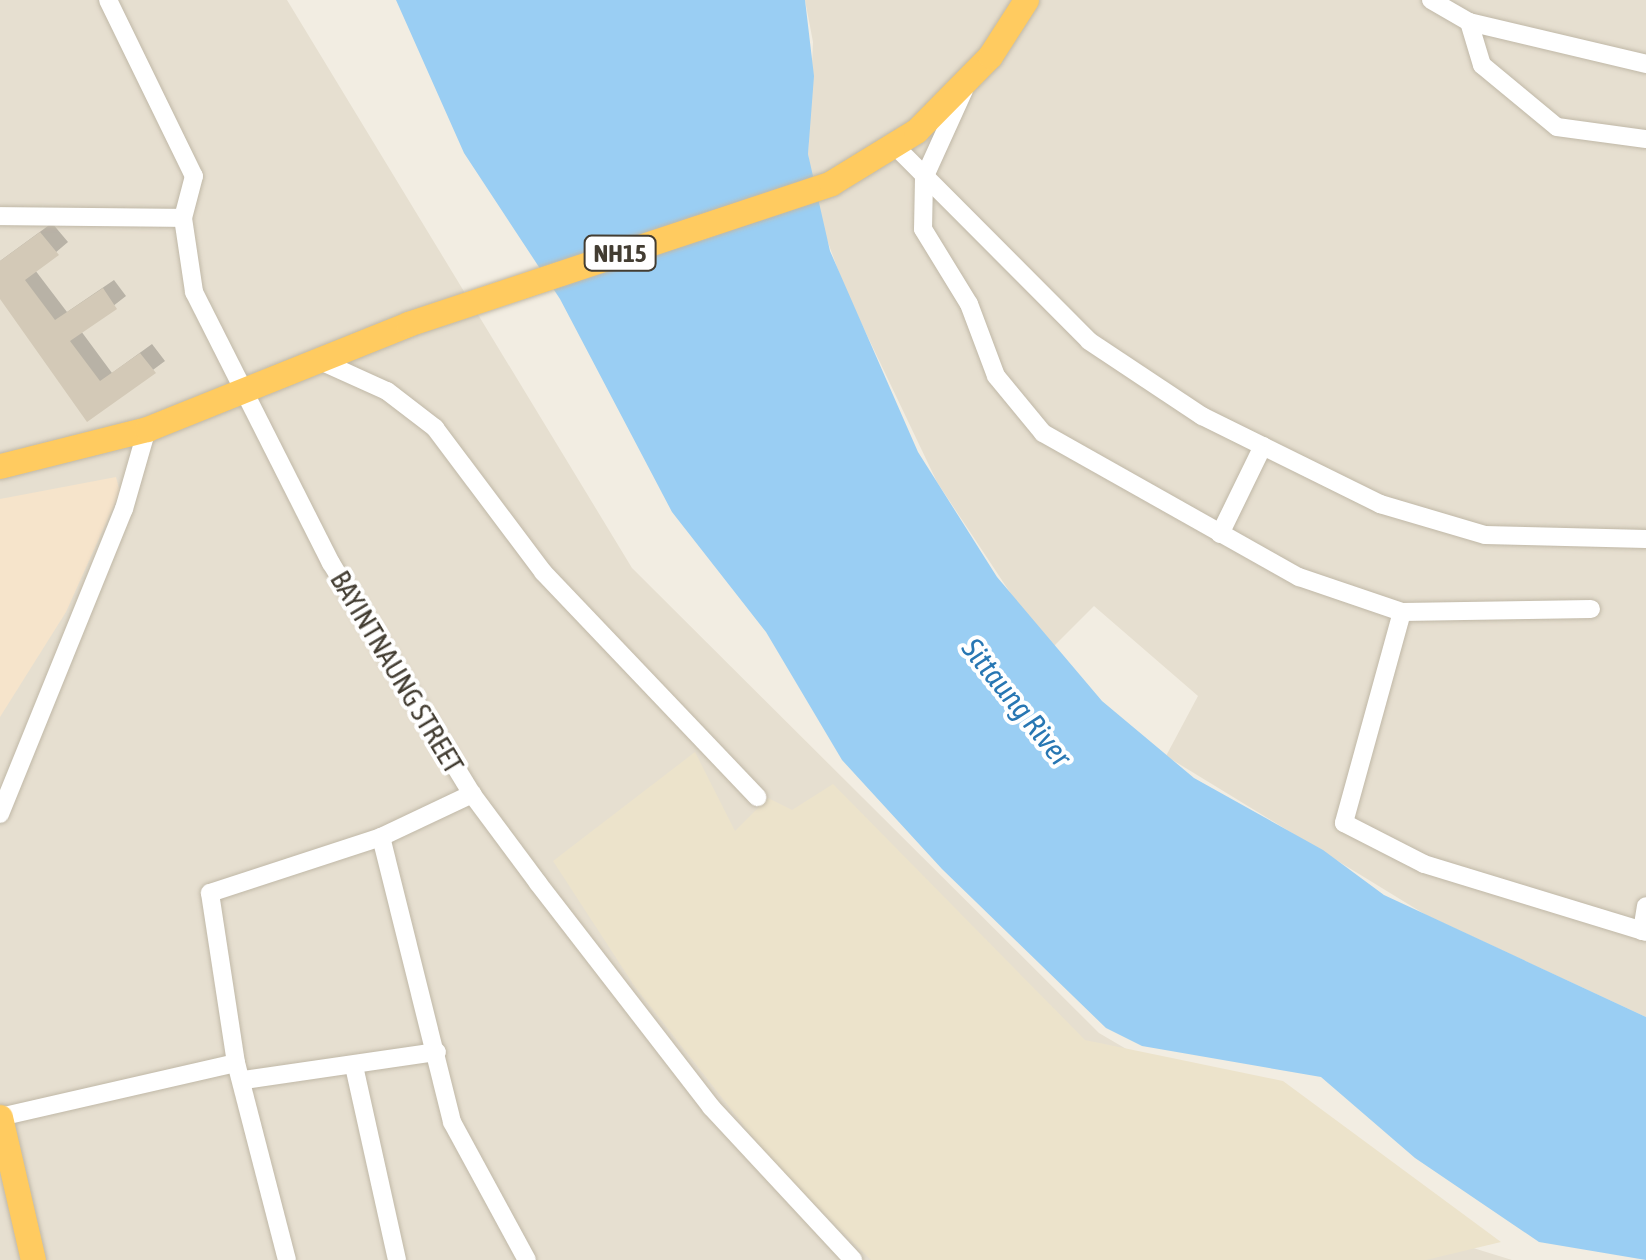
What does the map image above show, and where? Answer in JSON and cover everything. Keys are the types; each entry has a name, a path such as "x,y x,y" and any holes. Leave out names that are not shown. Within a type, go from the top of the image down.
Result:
{"highway":[{"name":"NH15","path":"0,466 147,430 408,324 831,182 916,131 971,76 1026,0"},
{"path":"0,1117 33,1260"}],"street":[{"name":"BAYINTNAUNG STREET","path":"108,0 194,176 184,218 194,292 330,563 472,794 711,1107 853,1260"},
{"path":"1430,0 1469,22 1646,64"},
{"path":"1469,22 1482,65 1557,127 1646,139"},
{"path":"971,76 924,178 923,229 968,304 996,376 1044,433 1299,576 1402,612 1591,609"},
{"path":"894,144 1089,341 1202,416 1380,504 1486,534 1646,540"},
{"path":"0,216 184,218"},
{"path":"316,359 387,390 435,428 543,572 757,797"},
{"path":"0,814 124,508 147,430"},
{"path":"1220,534 1262,446"},
{"path":"1402,612 1344,823 1424,864 1644,931 1646,906"},
{"path":"287,1260 240,1071 210,893 381,837 472,794"},
{"path":"381,837 452,1122 527,1260"},
{"path":"0,1117 240,1071 354,1066 437,1052"},
{"path":"354,1066 397,1260"}],"shaded area":[{"path":"0,0 287,0 632,568 1099,1033 1457,1243 1512,1260 0,1260"},
{"path":"805,0 1646,0 1646,1017 1426,915 1166,756 1198,696 1094,606 1053,647 1023,612 937,482 845,289 818,215 808,154 813,42"},
{"path":"116,477 120,492 66,612 0,717 0,499"},
{"path":"695,752 735,831 768,798 792,810 833,784 1085,1040 1283,1081 1501,1242 1426,1260 871,1260 770,1159 635,987 553,861"}],"water":[{"name":"Sittaung River","path":"396,0 805,0 814,76 808,154 830,251 918,452 997,577 1102,701 1194,778 1323,850 1384,895 1646,1017 1646,1260 1539,1242 1415,1158 1321,1077 1142,1046 1106,1028 942,869 842,760 766,632 672,512 560,299 464,153"}],"building":[{"path":"40,232 59,255 25,280 55,320 103,288 117,309 70,341 100,381 140,353 156,373 87,422 0,299 0,261"}]}
